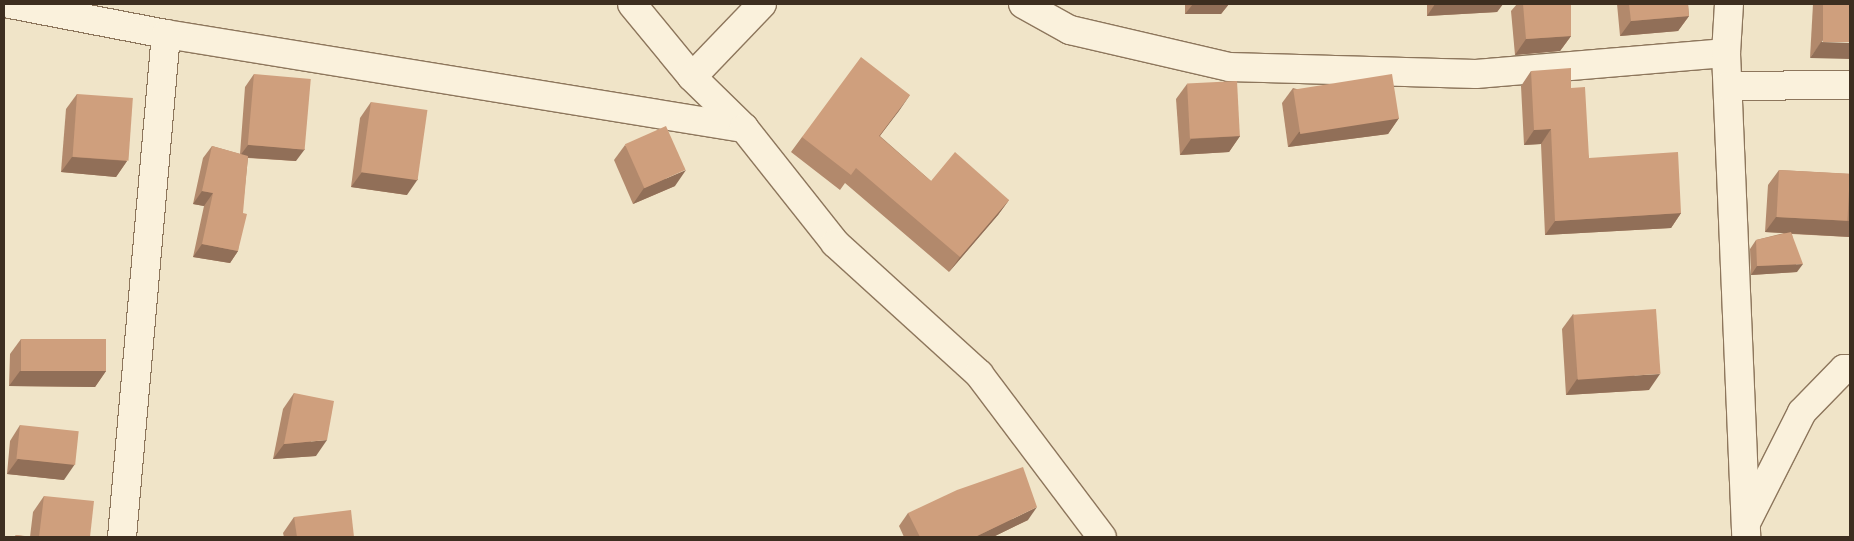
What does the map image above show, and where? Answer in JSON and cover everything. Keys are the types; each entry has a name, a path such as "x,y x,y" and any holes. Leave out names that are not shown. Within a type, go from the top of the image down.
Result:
{"street":[{"path":"10,4 166,34 744,128"},
{"path":"632,4 692,77 744,128 835,243 978,374 1100,537"},
{"path":"692,77 762,4"},
{"path":"1023,4 1070,30 1229,67 1476,74 1726,53"},
{"path":"1729,4 1726,53 1746,531"},
{"path":"122,537 166,34"},
{"path":"1728,86 1850,85"},
{"path":"1746,531 1802,412 1844,369 1850,368"}],"building":[{"path":"1523,4 1571,4 1571,36 1526,39"},
{"path":"1629,4 1688,4 1689,16 1631,21"},
{"path":"1823,4 1850,4 1850,42 1823,42"},
{"path":"861,57 910,95 879,136 931,181 955,152 1009,200 960,257 856,168 851,175 802,137"},
{"path":"1571,68 1571,88 1585,87 1589,158 1678,152 1681,213 1555,221 1551,129 1534,130 1531,71"},
{"path":"254,74 311,79 305,150 248,145"},
{"path":"1392,74 1399,118 1300,134 1293,90"},
{"path":"1237,81 1240,136 1190,139 1187,84"},
{"path":"77,94 133,98 128,161 73,157"},
{"path":"371,102 427,110 418,180 361,172"},
{"path":"666,126 686,170 644,188 625,144"},
{"path":"212,146 248,156 243,213 247,214 238,251 202,244 213,193 202,191"},
{"path":"1779,170 1850,174 1847,221 1777,217"},
{"path":"1791,232 1803,264 1757,266 1756,240"},
{"path":"1656,309 1661,374 1578,380 1573,315"},
{"path":"21,339 106,339 106,371 21,371"},
{"path":"294,393 334,401 327,440 284,444"},
{"path":"20,425 79,431 75,465 16,459"},
{"path":"1023,467 1037,507 975,537 920,537 908,513 957,490"},
{"path":"44,496 94,501 90,537 39,537"},
{"path":"351,510 354,537 297,537 294,517"},
{"path":"16,535 34,537 15,537"}]}
